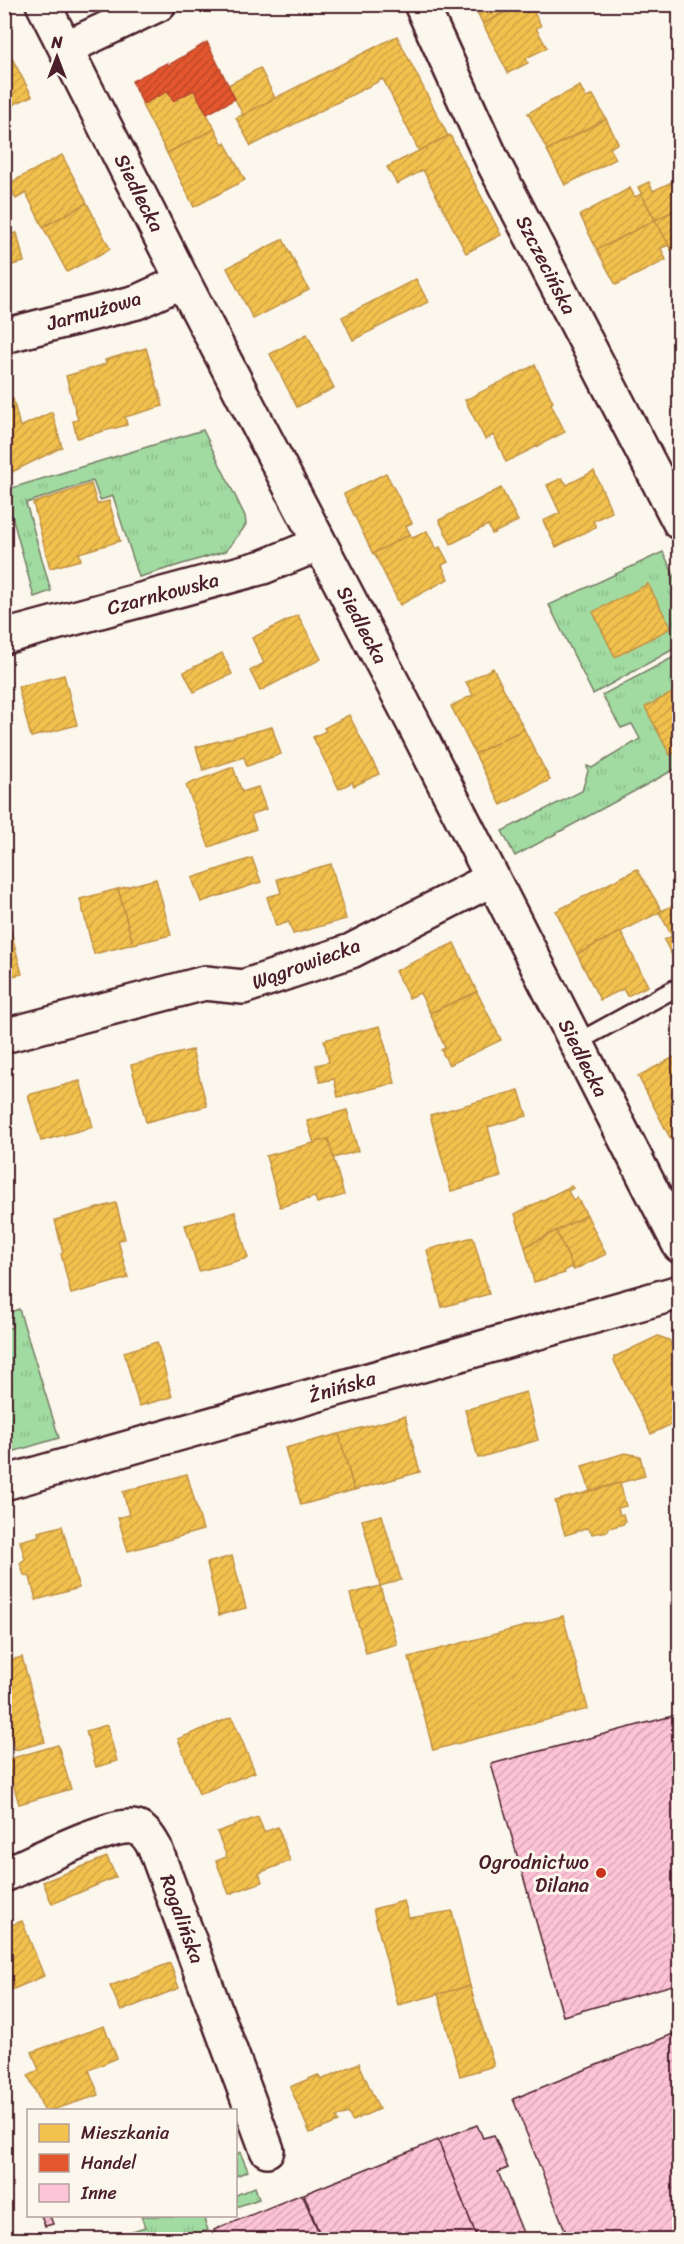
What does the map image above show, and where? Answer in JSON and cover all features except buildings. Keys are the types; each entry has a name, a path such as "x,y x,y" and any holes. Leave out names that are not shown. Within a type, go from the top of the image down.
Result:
{"street":[{"name":"Siedlecka","path":"43,4 183,281 413,722 680,1246"},
{"path":"66,48 159,4"},
{"name":"Szczecińska","path":"421,4 493,162 680,523"},
{"name":"Jarmużowa","path":"4,336 136,302 183,281"},
{"name":"Czarnkowska","path":"4,637 262,567 319,544"},
{"name":"Wągrowiecka","path":"4,1036 205,983 243,987 351,951 492,879"},
{"name":"Żnińska","path":"4,1483 680,1292"},
{"name":"Rogalińska","path":"4,1875 114,1828 134,1827 148,1836 155,1848 267,2150"}],"lane":[{"path":"576,1043 676,988"}],"green space":[{"path":"203,430 245,516 246,524 226,551 139,577 113,496 100,500 93,481 26,503 51,591 34,597 5,490"},
{"path":"663,552 679,586 679,646 593,694 549,605"},
{"path":"674,657 679,662 679,767 515,856 502,831 582,791 588,771 587,766 592,768 640,739 632,724 621,728 602,695"},
{"path":"19,1309 59,1438 5,1454 5,1329 12,1327 8,1313"},
{"path":"240,2152 248,2171 237,2176 237,2154"},
{"path":"255,2187 259,2199 237,2207 237,2195"},
{"path":"141,2217 210,2217 204,2219 208,2230 182,2239 107,2239 145,2227"}],"place":[{"name":"Ogrodnictwo Dilana","path":"601,1873"}]}
